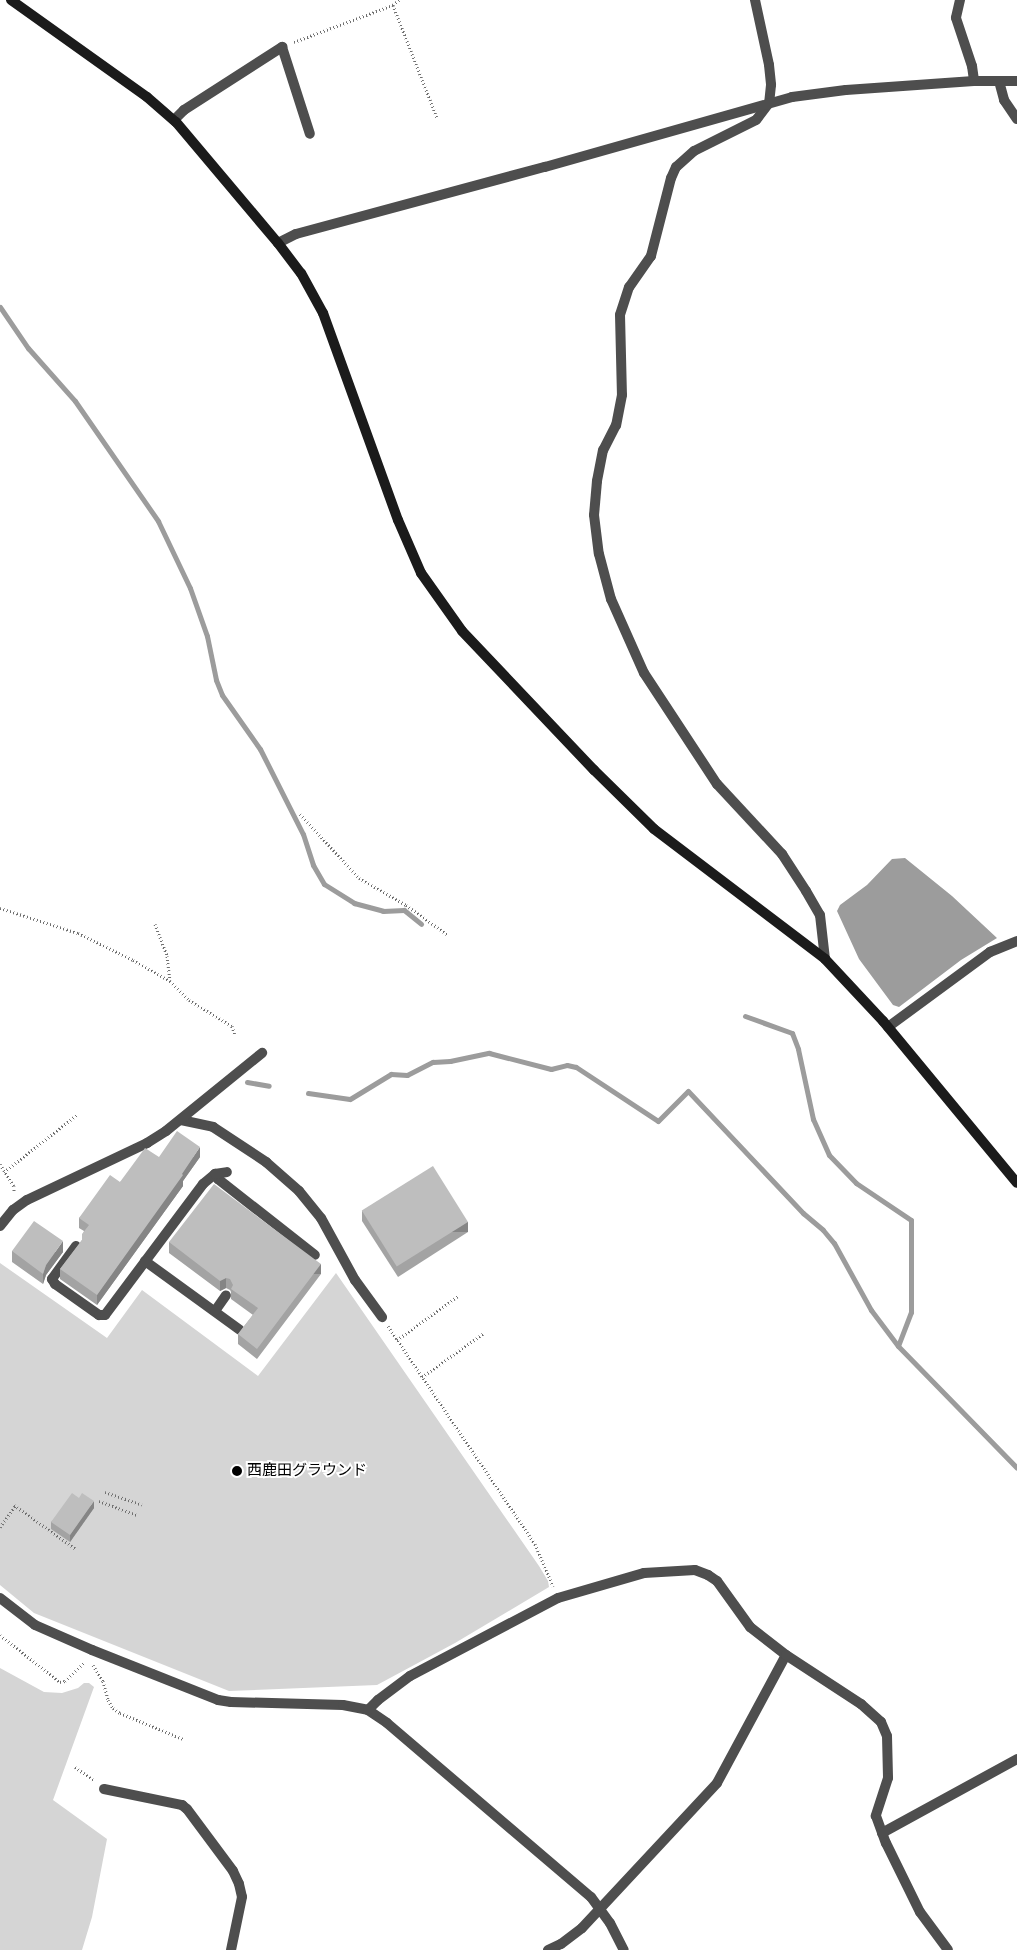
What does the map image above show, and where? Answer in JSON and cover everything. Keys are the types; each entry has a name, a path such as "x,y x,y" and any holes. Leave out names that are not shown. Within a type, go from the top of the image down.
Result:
{"street":[{"path":"11,0 147,97 174,120 278,243 300,273 323,312 398,520 421,573 462,631 594,770 654,829 825,959 888,1027 1017,1183"},
{"path":"755,0 769,65 771,85 769,103 756,120 694,151 676,168 671,178 651,256 629,287 620,314 622,396 616,425 603,450 596,481 594,515 599,554 611,599 644,673 717,784 782,854 806,891 820,915 825,959"},
{"path":"960,0 956,18 972,66 974,81"},
{"path":"174,120 184,110 282,47 310,134"},
{"path":"278,243 296,234 545,167 792,97 846,90 974,81 1017,81"},
{"path":"999,81 1004,100 1017,119"},
{"path":"888,1027 990,952 1017,941"},
{"path":"0,1226 13,1210 33,1197 146,1143 181,1120 262,1053"},
{"path":"181,1120 213,1127 266,1162 299,1191 321,1218 355,1280 382,1318"},
{"path":"76,1246 52,1279 55,1284 99,1315 105,1315 203,1184 215,1174 226,1172"},
{"path":"215,1174 218,1179 315,1255"},
{"path":"146,1261 240,1330"},
{"path":"215,1311 226,1295"},
{"path":"368,1710 410,1676 558,1598 644,1573 695,1570 717,1581 750,1627 786,1655 861,1704 881,1722 887,1736 888,1778 876,1816 882,1833 920,1912 948,1950"},
{"path":"0,1598 35,1625 92,1650 218,1700 343,1705 368,1710 387,1723 591,1897 601,1910 624,1950"},
{"path":"548,1950 571,1937 601,1910 717,1783 786,1655"},
{"path":"882,1833 1017,1759"},
{"path":"104,1789 182,1805 187,1809 233,1871 239,1884 242,1897 231,1950"}],"path":[{"path":"282,47 399,0"},
{"path":"393,4 437,118"},
{"path":"300,814 360,878 406,905 448,935"},
{"path":"0,908 78,933 170,981 190,1000 232,1026 234,1035"},
{"path":"155,924 167,956 170,981"},
{"path":"4,1172 78,1114"},
{"path":"0,1164 14,1186 13,1210"},
{"path":"397,1340 458,1296"},
{"path":"382,1318 535,1544 558,1598"},
{"path":"422,1377 484,1333"},
{"path":"105,1492 142,1505"},
{"path":"99,1501 137,1515"},
{"path":"0,1527 14,1506 76,1549"},
{"path":"0,1634 60,1682 69,1678 88,1659 103,1681 108,1700 113,1708 183,1739"},
{"path":"75,1767 104,1789"}],"shaded area":[{"path":"905,858 952,896 997,938 961,960 899,1007 893,1005 859,959 837,911 840,905 867,885 892,859"},
{"name":"西鹿田グラウンド","path":"0,1263 107,1338 142,1290 258,1376 336,1273 539,1566 548,1581 549,1587 455,1643 377,1685 229,1691 34,1613 0,1585"},
{"path":"0,1668 44,1692 62,1693 78,1688 84,1683 89,1683 94,1687 53,1800 107,1839 92,1917 82,1950 0,1950"}],"building":[{"path":"177,1131 200,1147 183,1175 97,1295 60,1269 82,1240 82,1234 89,1225 79,1218 110,1175 120,1182 145,1148 159,1157"},
{"path":"433,1166 468,1222 397,1266 362,1211"},
{"path":"214,1184 321,1264 257,1349 238,1334 258,1308 231,1289 233,1285 230,1279 226,1278 220,1281 169,1242"},
{"path":"34,1221 63,1241 46,1265 43,1274 12,1251"},
{"path":"72,1493 79,1498 82,1493 94,1501 70,1535 51,1522"}],"waterway":[{"path":"0,307 28,348 75,401 158,521 190,588 207,636 216,680 222,695 260,749 303,834 313,865 324,884 354,903 383,911 404,910 421,924"},
{"path":"745,1016 792,1033 798,1049 813,1119 829,1155 856,1183 911,1220 911,1312 898,1346"},
{"path":"308,1093 350,1099 391,1074 407,1075 433,1062 450,1061 489,1053 551,1069 567,1065 576,1067 658,1121 688,1091 803,1213 823,1230 834,1243 871,1310 898,1346 1017,1468"},
{"path":"247,1082 269,1086"}],"place":[{"name":"西鹿田グラウンド","path":"237,1471"}]}
